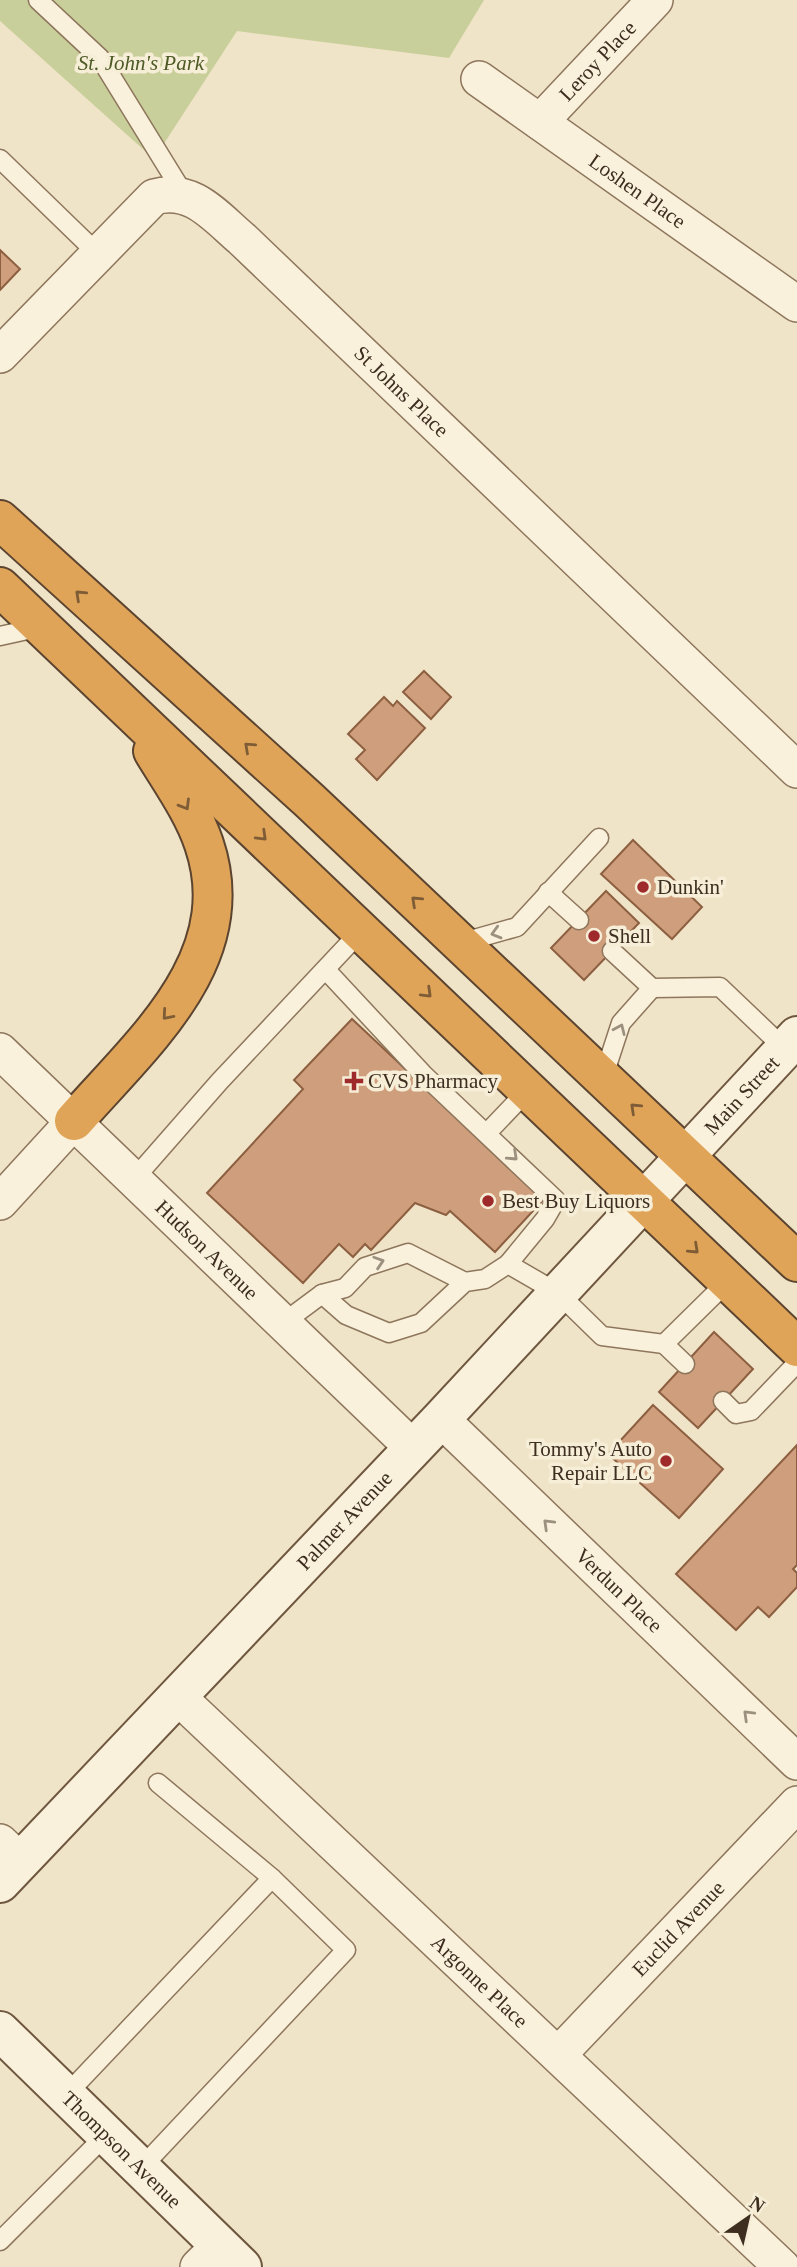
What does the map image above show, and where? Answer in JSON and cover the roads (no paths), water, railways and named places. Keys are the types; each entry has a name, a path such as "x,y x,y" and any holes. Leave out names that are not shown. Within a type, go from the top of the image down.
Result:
{"highway":[{"path":"0,520 310,801 797,1262"},
{"path":"0,587 797,1347"},
{"path":"74,1121 179,1001 199,965 213,908 211,867 194,819 124,705"}],"street":[{"name":"Leroy Place","path":"540,122 655,0"},
{"name":"Loshen Place","path":"479,79 797,304"},
{"path":"0,355 154,197 167,193 184,196"},
{"name":"St Johns Place","path":"184,196 197,200 242,239 797,770"},
{"name":"Main Street","path":"684,1155 791,1043"},
{"name":"Hudson Avenue","path":"0,1051 414,1448"},
{"path":"0,1202 74,1121"},
{"name":"Palmer Avenue","path":"7,1862 177,1696 414,1448 644,1202 684,1155"},
{"name":"Verdun Place","path":"441,1419 489,1469 797,1762"},
{"name":"Argonne Place","path":"177,1696 782,2267"},
{"name":"Euclid Avenue","path":"559,2054 797,1804"},
{"name":"Thompson Avenue","path":"0,2031 141,2168 220,2260"}],"lane":[{"path":"38,0 100,58 184,196"},
{"path":"0,159 98,254"},
{"path":"0,636 42,627"},
{"path":"460,943 517,927 599,838"},
{"path":"548,892 579,920"},
{"path":"134,1179 219,1082 361,931"},
{"path":"612,951 652,988 720,987 791,1043"},
{"path":"322,1294 346,1315 389,1334 421,1323 465,1282 485,1279 508,1264 545,1219 556,1200 423,1074 326,970"},
{"path":"603,1078 621,1023 652,988"},
{"path":"487,1133 528,1090"},
{"path":"283,1323 322,1294 345,1289 366,1266 408,1253 465,1282"},
{"path":"508,1264 558,1293 603,1336 664,1344 685,1364"},
{"path":"664,1344 728,1281"},
{"path":"723,1401 736,1414 751,1411 797,1363"},
{"path":"141,2168 346,1951 272,1878 158,1783"},
{"path":"66,2095 272,1878"},
{"path":"0,2241 106,2135"}],"place":[{"name":"Dunkin'","path":"643,887"},
{"name":"Shell","path":"594,936"},
{"name":"CVS Pharmacy","path":"354,1081"},
{"name":"Best Buy Liquors","path":"488,1201"},
{"name":"Tommy's Auto Repair LLC","path":"666,1461"}],"park label":[{"name":"St. John's Park","path":"141,63"}]}
